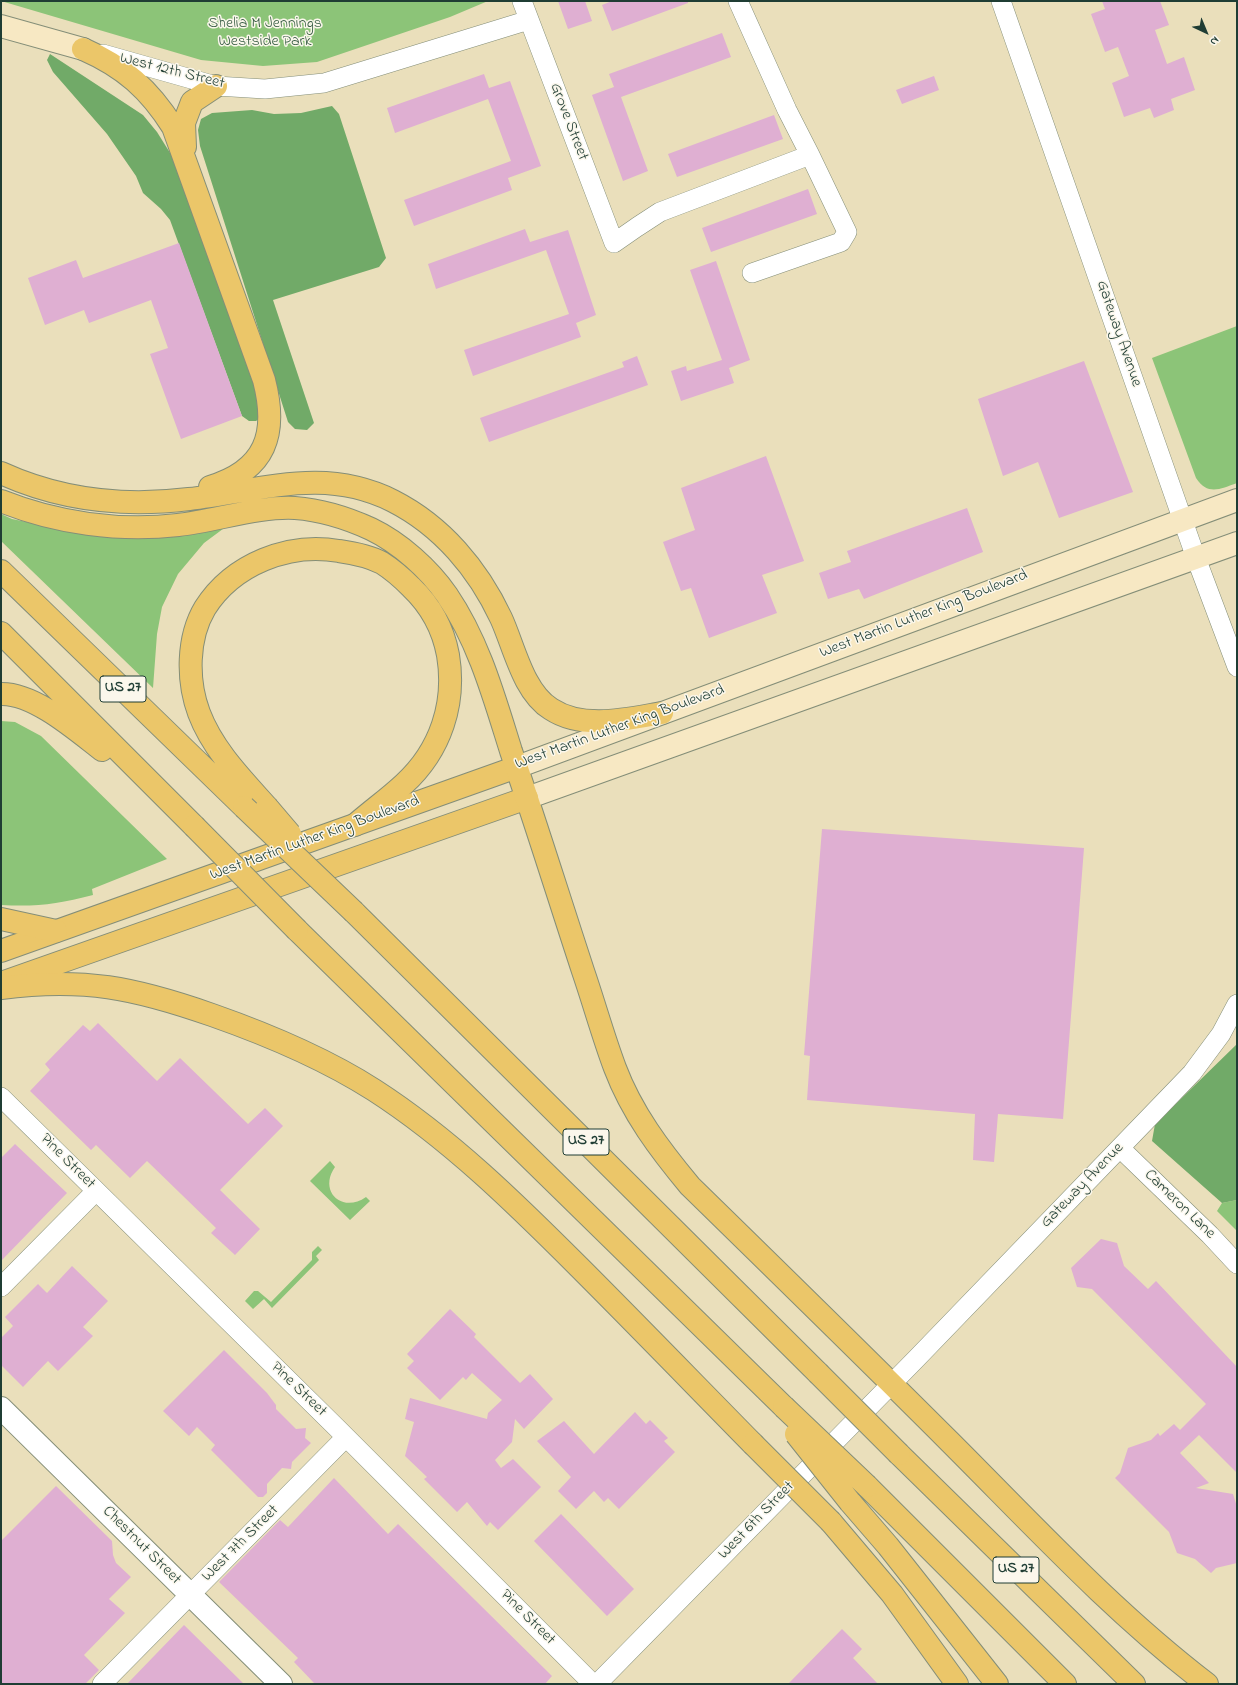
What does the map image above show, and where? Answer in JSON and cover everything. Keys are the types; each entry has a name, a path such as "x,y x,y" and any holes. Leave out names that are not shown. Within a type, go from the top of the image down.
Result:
{"main road":[{"name":"West 12th Street","path":"1,26 83,49"},
{"path":"83,49 117,66 144,88 162,109 173,127 186,158 264,380 270,409 270,423 267,438 260,453 252,464 232,479 201,490 166,496 117,501"},
{"path":"186,158 184,123 192,102 216,86"},
{"path":"1,473 53,493 117,501 161,502 306,482 346,484 368,490 410,511 444,536 458,552 483,585 500,617 530,688 543,704 565,716 595,721 662,713"},
{"name":"West Martin Luther King Boulevard","path":"1,951 517,767 1237,500"},
{"path":"1,501 52,518 93,525 135,527 177,526 251,513 293,508 327,512 375,531 405,552 429,572 446,593 459,613 472,637 480,657 615,1068 642,1123 690,1186 892,1383 1074,1567 1132,1623 1207,1684"},
{"name":"West Martin Luther King Boulevard","path":"1,983 526,798 1237,543"},
{"path":"354,912 237,773 212,740 199,713 192,686 190,656 197,627 205,609 216,594 236,576 261,560 288,550 310,548 358,554 381,563 401,577 417,592 433,613 445,637 451,676 447,716 431,752 405,783 355,824"},
{"name":"US 27","path":"1,571 354,912 899,1454 1134,1684"},
{"name":"US 27","path":"1,633 297,930 752,1375 781,1410 867,1486 1065,1684"},
{"path":"1,694 18,697 35,704 56,716 118,762 194,826"},
{"path":"1,918 56,931"},
{"path":"1,988 32,984 82,984 123,988 165,998 240,1025 301,1050 373,1090 413,1116 496,1187 555,1243 831,1522 892,1594 957,1684"},
{"path":"781,1410 850,1502 888,1546 997,1684"}],"street":[{"name":"Grove Street","path":"522,1 614,243 660,212 810,155"},
{"path":"738,1 786,110 810,155 847,232 841,242 752,273"},
{"name":"Gateway Avenue","path":"1001,1 1196,558 1237,667"},
{"name":"West 12th Street","path":"83,49 216,86 265,89 324,83 529,20"},
{"name":"Gateway Avenue","path":"917,1358 1192,1073 1221,1034 1237,1004"},
{"name":"Pine Street","path":"1,1097 346,1437 593,1684"},
{"name":"Cameron Lane","path":"1120,1148 1210,1235 1237,1264"},
{"path":"1,1287 96,1191"},
{"name":"West 6th Street","path":"597,1684 917,1358"},
{"name":"Chestnut Street","path":"1,1408 281,1684"},
{"name":"West 7th Street","path":"102,1684 346,1437"}],"green space":[{"name":"Shelia M Jennings Westside Park","path":"1,1 488,1 450,17 317,62 263,66 201,60"},
{"path":"50,54 143,115 157,132 172,156 256,374 262,417 256,421 249,421 242,416 170,220 161,209 143,193 136,176 107,134 53,72 47,60"},
{"path":"332,106 339,114 386,258 379,267 273,300 314,423 307,430 295,429 288,422 200,146 198,130 201,119 212,113 252,110 274,114 301,113"},
{"path":"1237,326 1237,483 1215,490 1205,487 1196,478 1152,358"},
{"path":"1,514 12,519 81,533 231,523 204,543 178,574 162,607 157,634 153,688 1,541"},
{"path":"1,721 15,722 41,736 167,859 92,889 93,895 69,901 47,904 26,906 1,905"},
{"path":"1237,1044 1237,1200 1222,1203 1152,1141 1155,1124"},
{"path":"330,1161 335,1167 330,1176 329,1184 331,1192 335,1197 341,1201 349,1203 357,1202 366,1197 370,1201 350,1220 310,1181"},
{"path":"1237,1200 1237,1231 1217,1211 1222,1203"},
{"path":"318,1246 322,1250 316,1256 319,1260 272,1308 264,1299 253,1309 245,1301 254,1291 258,1291 271,1302 312,1260 312,1252"}],"building":[{"path":"558,1 585,1 592,21 568,29"},
{"path":"612,1 688,1 688,3 612,31 602,5"},
{"path":"1102,1 1160,1 1169,25 1155,30 1167,64 1184,57 1195,90 1171,99 1174,110 1154,118 1150,108 1124,117 1112,83 1129,76 1118,47 1105,52 1091,14 1105,9"},
{"path":"722,33 731,57 621,97 648,171 623,181 592,95 614,87 609,74"},
{"path":"484,74 489,88 510,81 541,166 508,178 512,190 414,226 404,200 511,161 488,99 395,133 387,108"},
{"path":"934,76 939,90 902,104 896,90"},
{"path":"774,115 783,139 677,177 668,154"},
{"path":"808,189 817,214 711,252 702,228"},
{"path":"525,229 530,242 568,230 596,315 576,323 581,337 473,376 464,350 569,314 546,250 436,289 428,264"},
{"path":"179,243 242,416 181,439 150,354 168,348 151,300 89,323 84,310 45,325 28,278 76,260 83,278"},
{"path":"716,261 750,360 729,368 734,383 681,401 671,371 686,366 687,371 722,360 690,270"},
{"path":"637,356 648,385 489,442 480,418 624,367 622,362"},
{"path":"1084,361 1133,492 1059,518 1038,462 1003,476 978,399"},
{"path":"766,456 804,561 762,575 777,613 709,638 691,588 681,591 663,542 695,530 681,488"},
{"path":"967,508 983,552 864,599 859,589 828,599 819,573 851,562 847,551"},
{"path":"822,829 1084,848 1063,1119 998,1114 994,1162 973,1160 975,1114 807,1100 810,1056 804,1055"},
{"path":"98,1023 157,1081 180,1058 248,1124 265,1108 283,1126 220,1190 260,1229 235,1255 211,1233 216,1228 147,1161 130,1178 96,1145 91,1150 30,1091 50,1070 45,1064 83,1025 90,1031"},
{"path":"15,1144 67,1193 1,1261 1,1158"},
{"path":"1101,1239 1117,1243 1124,1266 1148,1289 1156,1281 1237,1367 1237,1473 1199,1435 1180,1453 1209,1483 1196,1488 1233,1494 1237,1507 1237,1563 1216,1568 1211,1573 1195,1559 1177,1553 1169,1532 1115,1478 1120,1473 1128,1448 1151,1440 1158,1433 1160,1436 1174,1424 1180,1430 1206,1404 1092,1289 1077,1287 1071,1268"},
{"path":"72,1266 108,1301 83,1327 93,1336 58,1371 48,1361 23,1387 1,1365 1,1338 13,1326 5,1317 38,1284 47,1293"},
{"path":"450,1309 476,1334 474,1337 520,1383 530,1374 553,1399 524,1429 515,1419 512,1442 495,1460 501,1468 513,1459 541,1487 498,1530 490,1522 487,1526 467,1502 457,1512 424,1479 427,1477 405,1456 414,1422 405,1419 410,1398 487,1419 488,1413 502,1400 472,1373 466,1380 463,1377 440,1400 407,1368 414,1361 407,1354"},
{"path":"224,1350 267,1393 276,1405 276,1409 296,1429 306,1428 305,1438 311,1443 292,1462 291,1469 282,1468 267,1484 267,1493 263,1497 258,1497 211,1450 215,1445 197,1427 189,1436 163,1411"},
{"path":"635,1412 646,1424 650,1420 668,1438 664,1441 675,1452 619,1509 608,1498 604,1502 594,1491 576,1509 558,1491 571,1477 537,1441 564,1421 594,1454"},
{"path":"334,1478 388,1534 398,1524 552,1676 545,1684 315,1684 294,1662 298,1658 219,1582 280,1520 288,1527"},
{"path":"56,1486 112,1541 113,1555 116,1563 131,1577 109,1599 125,1613 84,1655 99,1670 85,1684 1,1684 1,1541"},
{"path":"561,1514 634,1589 607,1616 534,1541"},
{"path":"184,1625 244,1684 127,1684"},
{"path":"842,1629 862,1649 853,1658 878,1684 788,1684"}]}
